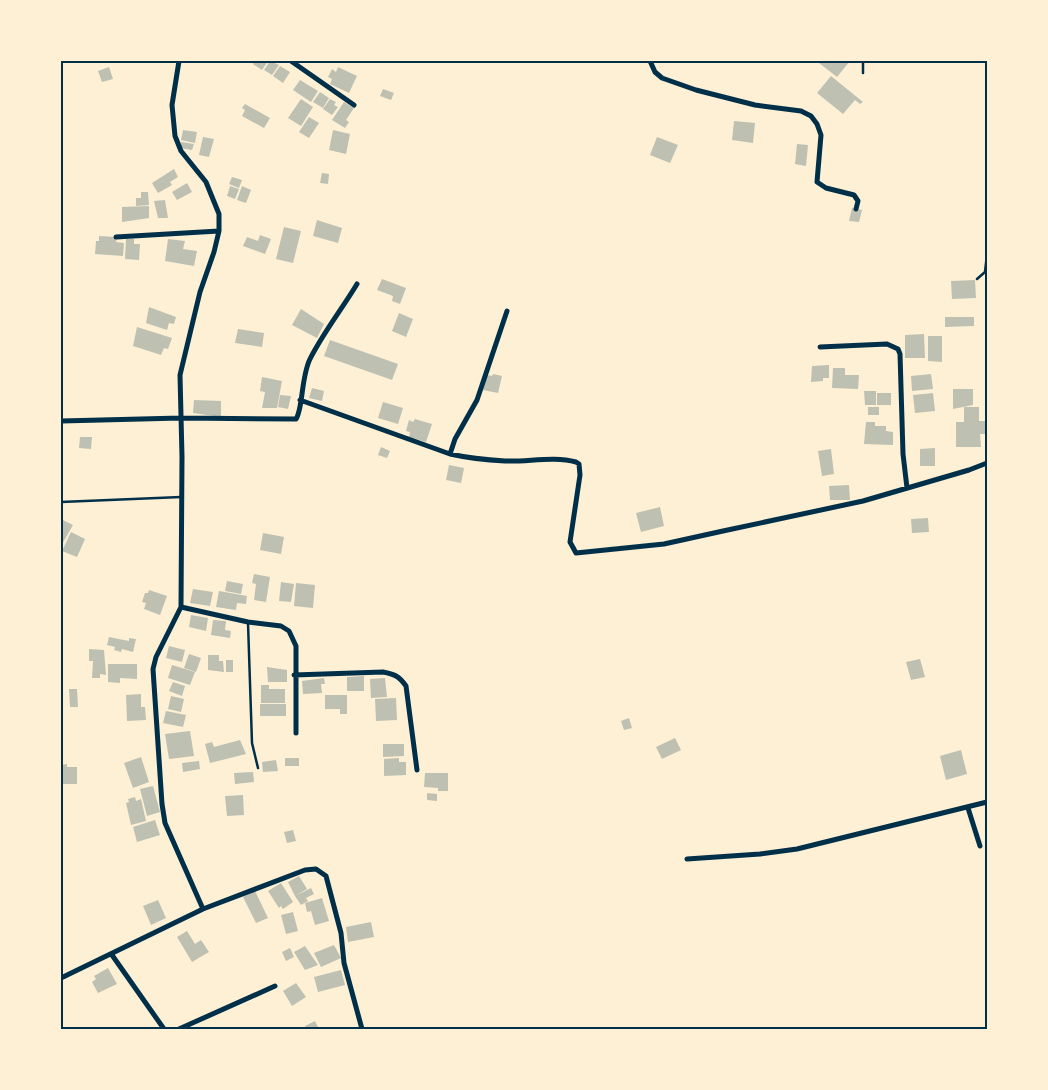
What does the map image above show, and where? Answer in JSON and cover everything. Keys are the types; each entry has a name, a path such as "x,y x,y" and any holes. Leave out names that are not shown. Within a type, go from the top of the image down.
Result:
{"street":[{"path":"179,61 172,106 175,136 181,151 206,182 214,198 219,214 219,231 184,352 180,375 181,607 156,657 154,669 162,804 165,823 203,909"},
{"path":"291,61 354,105"},
{"path":"650,61 655,72 662,78 696,90 755,105 802,111 811,116 817,124 821,135 817,182 826,188 854,195 857,198 856,209"},
{"path":"116,237 219,231"},
{"path":"61,421 181,418 296,419 299,415 302,383 309,360 358,284"},
{"path":"450,454 477,400 508,312"},
{"path":"820,347 888,344 898,348 900,354 903,454 907,488"},
{"path":"300,400 450,454 469,458 505,461 556,460 576,462 579,464 580,475 570,542 576,553 664,544 863,501 987,463"},
{"path":"181,607 248,622 281,626 289,631 296,646 294,675 296,733"},
{"path":"294,675 382,672 394,674 401,679 406,686 417,770"},
{"path":"688,859 760,854 797,849 987,802"},
{"path":"968,808 980,846"},
{"path":"61,978 112,955 203,909 305,870 320,870 326,876 341,933 344,963 362,1029"},
{"path":"112,955 164,1029"},
{"path":"179,1029 275,986"}],"lane":[{"path":"863,61 863,74"},
{"path":"977,279 985,272 987,254"},
{"path":"61,502 181,497"},
{"path":"248,622 252,743 258,768"}],"building":[{"path":"255,61 268,61 262,70 253,64"},
{"path":"270,61 279,65 272,75 264,70"},
{"path":"821,61 850,61 837,77 819,63"},
{"path":"280,66 290,72 283,83 273,76"},
{"path":"109,67 113,79 102,82 98,71"},
{"path":"338,67 357,76 349,93 330,84 332,79 328,77 332,69 336,72"},
{"path":"831,76 863,102 860,104 855,100 843,114 817,93"},
{"path":"300,80 318,91 311,102 293,90"},
{"path":"383,89 394,93 391,100 380,96"},
{"path":"320,92 329,98 323,108 313,102"},
{"path":"301,99 313,107 301,126 288,118"},
{"path":"330,99 336,102 334,105 338,107 332,115 323,109"},
{"path":"344,102 354,108 346,120 349,122 345,128 332,120"},
{"path":"245,104 270,118 264,128 242,116 245,110 242,108"},
{"path":"309,117 319,123 309,138 299,132"},
{"path":"734,121 755,123 753,143 732,140"},
{"path":"183,130 197,132 195,143 181,140"},
{"path":"333,130 350,134 346,154 329,150"},
{"path":"203,137 214,139 209,157 199,155"},
{"path":"657,137 678,145 670,163 650,155"},
{"path":"181,142 194,144 192,150 180,148"},
{"path":"797,144 808,145 806,166 795,164"},
{"path":"174,169 178,177 170,182 172,185 158,193 152,183"},
{"path":"322,173 329,174 328,184 320,183"},
{"path":"232,177 242,180 239,188 229,184"},
{"path":"187,183 192,192 177,200 172,192"},
{"path":"230,186 239,189 235,199 227,196"},
{"path":"242,186 251,190 246,203 237,200"},
{"path":"141,192 148,192 149,205 136,206 136,198 141,198"},
{"path":"165,200 168,218 158,218 154,201"},
{"path":"149,206 149,218 122,222 122,207"},
{"path":"852,208 862,210 859,222 849,221"},
{"path":"317,220 342,228 338,243 313,236"},
{"path":"284,227 301,231 293,263 276,259"},
{"path":"260,235 271,239 265,254 243,246 247,237 258,241"},
{"path":"99,236 117,237 116,242 124,243 123,256 95,254 96,241 99,241"},
{"path":"126,239 134,239 134,244 140,244 139,260 125,259"},
{"path":"168,239 185,241 183,249 197,251 194,266 165,261"},
{"path":"382,279 406,288 400,304 392,301 393,296 377,290"},
{"path":"975,280 976,298 952,299 951,281"},
{"path":"149,307 176,317 174,324 169,323 167,330 146,323"},
{"path":"301,309 324,324 317,338 292,325"},
{"path":"399,313 413,319 406,337 392,331"},
{"path":"945,317 974,317 974,326 945,327"},
{"path":"137,327 172,338 168,349 164,348 161,355 133,346"},
{"path":"238,329 264,333 262,347 235,343"},
{"path":"924,334 925,358 905,358 905,335"},
{"path":"928,336 942,336 942,362 928,361"},
{"path":"330,340 398,364 392,380 324,356"},
{"path":"829,365 829,378 823,378 823,381 811,382 812,366"},
{"path":"833,368 845,368 845,375 859,375 858,389 832,388"},
{"path":"493,374 502,376 498,393 483,390 487,375 492,376"},
{"path":"931,374 933,389 912,391 911,376"},
{"path":"262,377 282,381 277,408 262,408 265,392 260,391"},
{"path":"312,388 324,391 322,401 309,398"},
{"path":"953,389 973,389 973,405 953,409"},
{"path":"864,391 876,391 876,405 865,405"},
{"path":"877,393 891,393 891,405 877,405"},
{"path":"933,393 935,411 915,413 913,395"},
{"path":"280,395 291,396 288,409 278,407"},
{"path":"194,400 221,401 221,417 193,413"},
{"path":"383,402 403,408 398,424 378,418"},
{"path":"868,407 879,407 879,415 868,415"},
{"path":"964,407 979,407 979,421 987,421 987,434 980,434 981,447 956,447 956,422 964,422"},
{"path":"415,419 432,424 426,442 409,437 410,432 406,431 409,420 413,422"},
{"path":"866,422 875,422 875,426 886,426 886,431 893,432 893,445 864,444"},
{"path":"80,437 92,437 91,449 79,448"},
{"path":"381,447 390,451 387,458 378,455"},
{"path":"935,448 935,466 920,466 920,449"},
{"path":"831,449 834,474 822,476 818,451"},
{"path":"449,465 464,468 461,483 446,480"},
{"path":"849,485 850,500 830,500 829,486"},
{"path":"660,507 664,526 641,532 636,513"},
{"path":"928,518 929,532 912,533 911,519"},
{"path":"61,519 73,525 61,546"},
{"path":"71,532 85,539 77,557 62,551"},
{"path":"263,533 284,537 281,554 260,550"},
{"path":"254,574 270,577 266,602 254,600 256,584 252,583"},
{"path":"227,581 243,584 241,594 225,591"},
{"path":"281,582 294,584 291,602 279,601"},
{"path":"296,583 315,585 313,608 294,606"},
{"path":"193,589 213,592 210,606 190,603"},
{"path":"149,590 167,596 160,615 144,609 146,603 142,602 145,593 148,593"},
{"path":"219,591 247,596 246,604 237,603 236,610 216,607"},
{"path":"191,615 208,618 206,631 189,627"},
{"path":"213,620 226,621 225,630 231,631 230,638 211,635"},
{"path":"109,637 129,641 129,638 136,639 133,652 122,649 121,652 114,650 115,647 107,645"},
{"path":"169,646 185,650 182,662 166,658"},
{"path":"89,649 104,650 106,675 100,674 100,678 92,678 93,661 89,661"},
{"path":"189,654 201,658 196,672 184,668"},
{"path":"208,655 219,655 219,661 223,661 224,672 208,670"},
{"path":"920,659 925,677 911,680 906,662"},
{"path":"226,660 233,660 233,672 226,672"},
{"path":"108,664 137,664 137,679 120,678 120,683 108,682"},
{"path":"172,665 195,672 190,685 168,678"},
{"path":"267,667 287,670 287,682 268,682"},
{"path":"364,676 364,691 347,691 347,677"},
{"path":"324,678 325,684 321,684 322,693 303,694 302,681"},
{"path":"385,678 387,697 371,698 370,679"},
{"path":"173,682 185,686 182,696 169,691"},
{"path":"261,685 269,685 269,689 285,689 285,703 261,703"},
{"path":"69,689 77,689 78,707 70,707"},
{"path":"141,694 141,707 145,707 146,720 127,721 126,695"},
{"path":"325,695 347,695 347,714 340,714 340,709 325,709"},
{"path":"171,696 184,699 181,712 168,709"},
{"path":"396,698 397,720 376,721 375,699"},
{"path":"260,704 286,704 286,716 260,716"},
{"path":"166,711 186,715 183,727 163,723"},
{"path":"629,718 632,728 624,730 621,721"},
{"path":"190,731 194,756 169,759 165,734"},
{"path":"675,738 681,750 662,759 656,747"},
{"path":"240,740 246,754 210,763 205,744 212,742 214,747"},
{"path":"383,744 404,744 404,756 383,757"},
{"path":"961,750 967,774 946,780 940,756"},
{"path":"141,757 149,782 133,788 124,763"},
{"path":"285,758 299,758 299,766 285,766"},
{"path":"399,758 399,762 406,762 406,775 384,776 384,759"},
{"path":"276,760 278,771 263,772 262,762"},
{"path":"199,761 200,769 183,772 182,763"},
{"path":"67,764 67,767 77,767 77,784 61,784 61,765"},
{"path":"253,772 254,782 235,784 234,773"},
{"path":"425,773 448,773 448,791 438,791 438,788 424,787"},
{"path":"153,786 160,812 147,816 140,789"},
{"path":"427,793 437,794 437,801 427,800"},
{"path":"243,795 244,815 227,816 225,796"},
{"path":"135,797 136,801 141,799 146,821 131,825 126,803 129,802 128,799"},
{"path":"155,820 160,835 137,842 133,827"},
{"path":"293,830 296,841 287,843 284,832"},
{"path":"299,876 307,889 295,896 288,882"},
{"path":"281,883 293,902 283,909 281,906 279,908 268,891"},
{"path":"311,888 314,894 306,898 308,901 301,905 295,896"},
{"path":"255,891 268,918 256,923 243,897"},
{"path":"322,898 329,921 315,925 311,911 307,912 305,903"},
{"path":"158,900 166,918 151,925 143,906"},
{"path":"293,912 298,931 286,934 281,915"},
{"path":"371,922 374,937 348,942 346,927"},
{"path":"187,931 195,944 201,940 209,952 192,962 177,937"},
{"path":"334,945 341,958 321,967 314,953"},
{"path":"305,946 318,965 305,970 294,952"},
{"path":"290,948 294,957 286,961 282,952"},
{"path":"108,968 117,984 98,993 92,982 96,979 94,976"},
{"path":"341,970 345,985 318,992 314,977"},
{"path":"296,983 306,997 292,1006 283,991"},
{"path":"315,1021 318,1027 306,1029 305,1026"}]}
